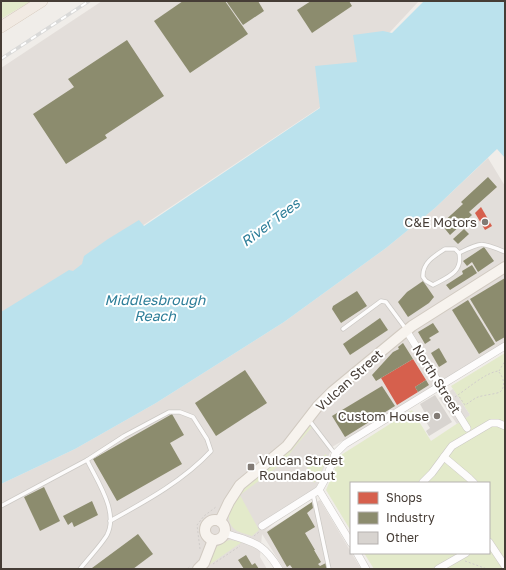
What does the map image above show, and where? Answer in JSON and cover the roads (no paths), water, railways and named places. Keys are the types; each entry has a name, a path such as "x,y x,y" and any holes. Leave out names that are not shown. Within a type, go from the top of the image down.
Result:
{"main road":[{"path":"1,27 42,1"}],"street":[{"name":"Vulcan Street","path":"220,522 229,502 240,485 287,446 318,406 332,392 406,330 505,267"},
{"name":"North Street","path":"406,330 467,428"},
{"path":"262,526 316,492 328,474 335,454 346,444 505,346"},
{"path":"423,482 452,446 491,423 498,423 505,426"},
{"path":"444,457 473,482"},
{"path":"316,492 350,542"},
{"path":"217,520 224,526 225,533 221,538 212,540 205,533 206,526 210,521 217,520"},
{"path":"225,533 265,549 279,569"},
{"path":"198,569 206,559 212,540"},
{"path":"490,544 505,566"},
{"path":"358,554 366,569"},
{"path":"438,569 464,554"}],"lane":[{"path":"459,253 477,245 486,244 505,252"},
{"path":"450,249 455,249 459,253 461,261 454,273 433,284 426,281 423,277 424,267 434,256 450,249"},
{"path":"343,329 381,301 386,302 406,330"},
{"path":"1,506 87,460 124,436 169,412 180,412 194,417 207,439 211,451 200,462 152,498 110,521"},
{"path":"308,418 335,454"},
{"path":"80,569 107,535 110,521 109,504 87,460"},
{"path":"316,492 329,569"}],"water":[{"name":"Middlesbrough Reach","path":"424,1 505,1 505,158 497,149 435,208 386,248 284,322 156,403 75,449 1,484 1,312 69,270 73,271 82,264 84,256 139,220 144,226 320,108 315,66 357,62 353,35 383,31 392,33"}],"railway":[{"path":"1,59 89,1"}],"place":[{"name":"C&E Motors","path":"485,222"},
{"name":"Custom House","path":"437,416"},
{"name":"Vulcan Street Roundabout","path":"251,467"}],"water label":[{"name":"River Tees","path":"270,222"}]}
